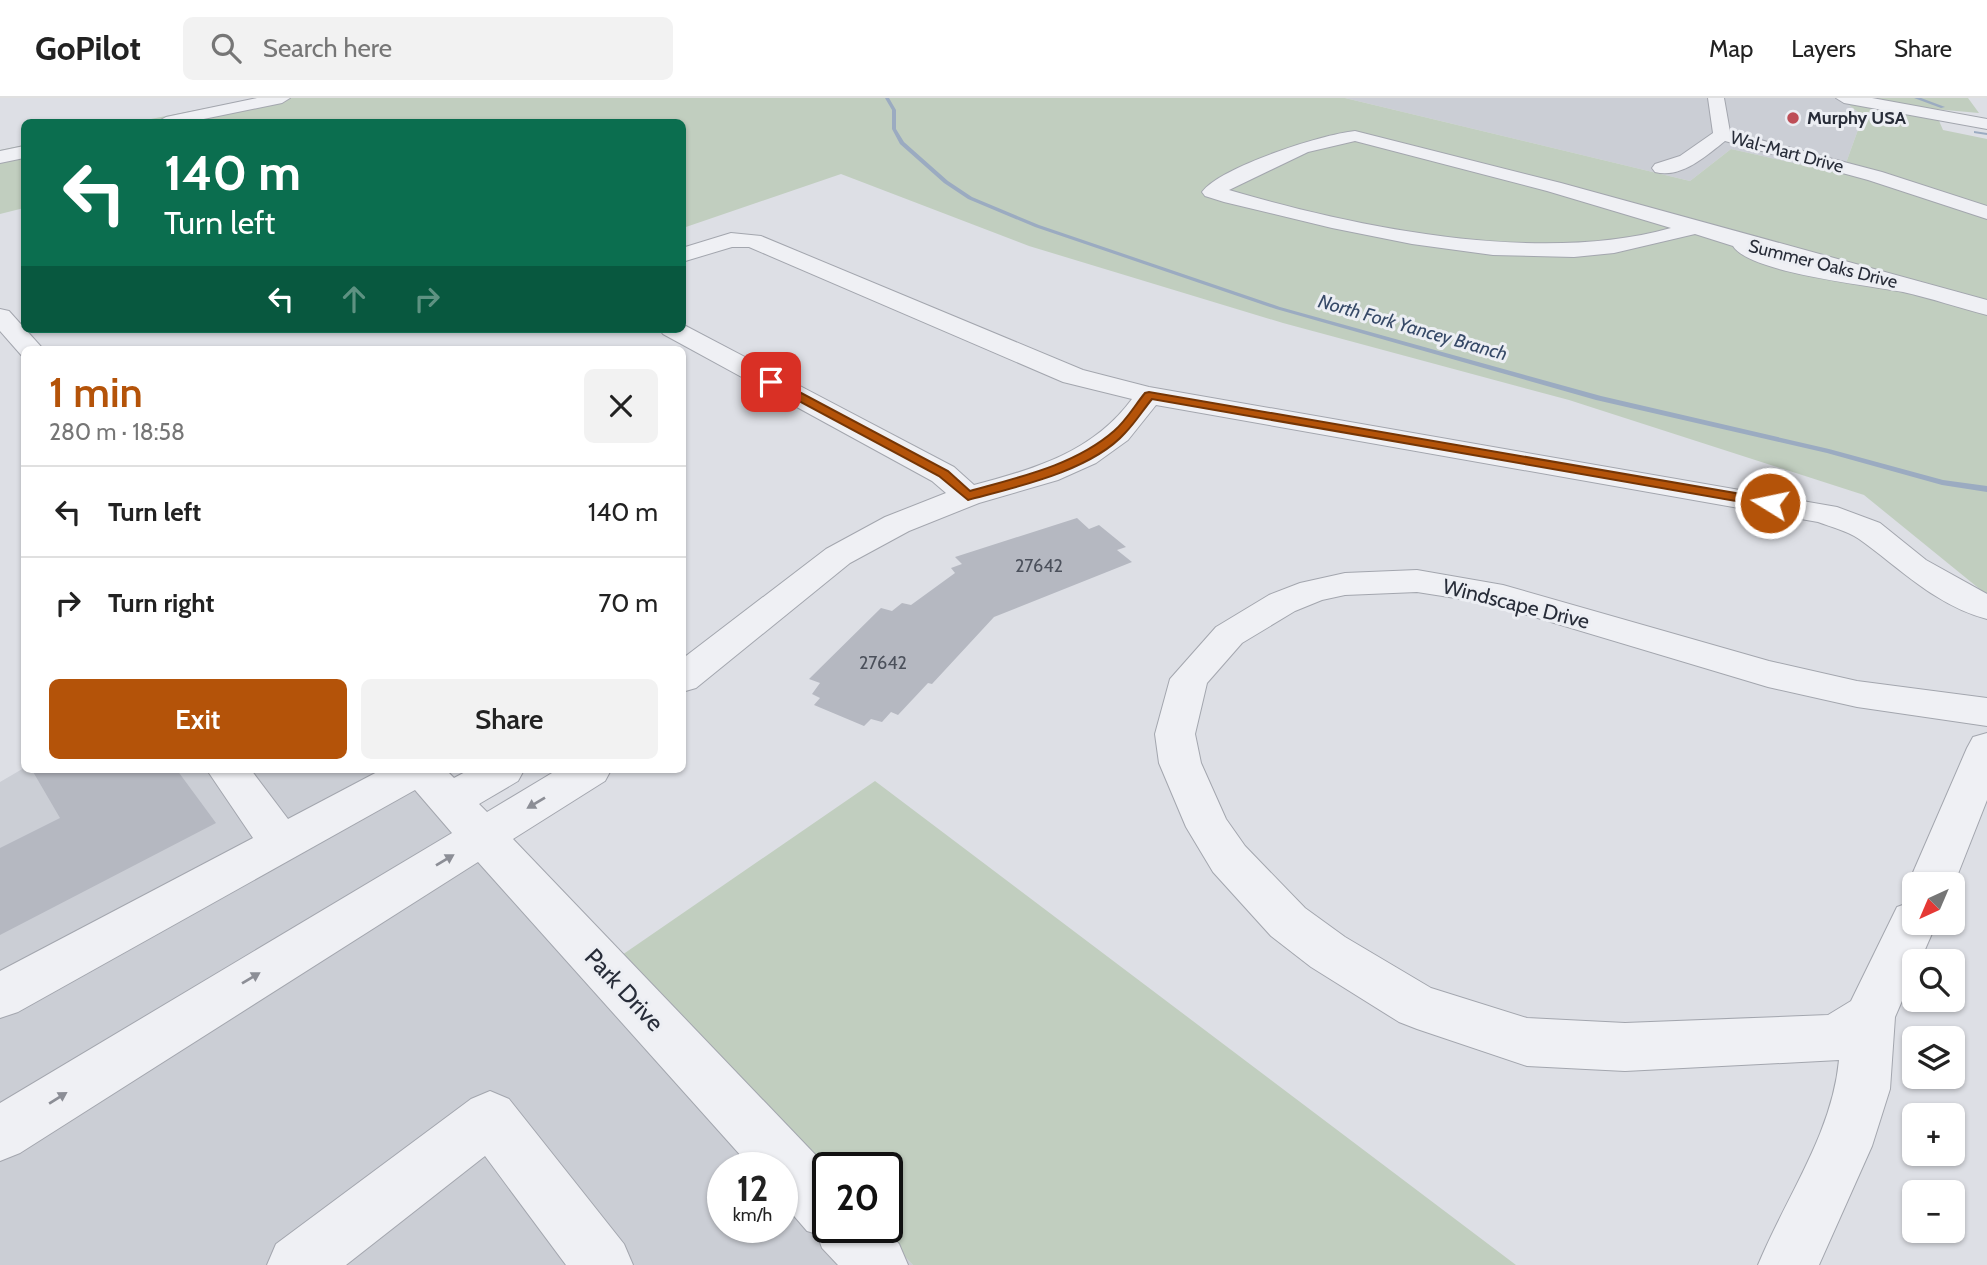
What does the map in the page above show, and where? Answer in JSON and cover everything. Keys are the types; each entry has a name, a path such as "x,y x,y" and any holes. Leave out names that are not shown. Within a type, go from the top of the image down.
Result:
{"street":[{"path":"180,119 282,98"},
{"path":"1662,168 1675,167 1722,135 1716,98"},
{"path":"1844,98 1987,124"},
{"name":"Wal-Mart Drive","path":"1722,135 1775,142 1835,156 1987,202"},
{"name":"Wal-Mart Drive","path":"1722,135 1875,176 1987,213"},
{"name":"Summer Oaks Drive","path":"1693,228 1641,242 1602,248 1541,252 1489,249 1332,222 1248,203 1212,191 1239,174 1316,144 1355,136 1554,187 1987,308"},
{"path":"0,157 21,153"},
{"path":"686,254 731,240 753,241 1073,376 1149,395 1826,514 1868,530 1914,567 1960,596 1987,608"},
{"path":"0,316 27,346"},
{"path":"680,333 943,474 968,496"},
{"path":"686,676 838,556 897,524 968,496 1027,480 1087,456 1120,432 1149,395"},
{"name":"Windscape Drive","path":"1869,1017 1835,1038 1625,1047 1527,1042 1417,1006 1328,951 1288,922 1229,859 1208,827 1180,764 1175,734 1189,679 1229,635 1282,603 1312,591 1345,584 1417,581 1466,588 1540,606 1683,652 1768,674 1857,694 1987,712"},
{"path":"1936,872 1987,748"},
{"path":"230,773 281,843"},
{"path":"0,996 281,843 429,780 481,773"},
{"path":"0,1134 585,773"},
{"name":"Park Drive","path":"429,780 812,1193"},
{"path":"1787,1265 1844,1146 1863,1089 1869,1017 1907,935"},
{"path":"297,1265 490,1118 603,1265"},
{"path":"858,1243 878,1265"}],"shaded area":[{"path":"1345,98 1840,98 1863,116 1842,174 1731,149 1690,181"},
{"path":"21,770 21,773 451,773 812,1157 812,1243 892,1243 913,1265 0,1265 0,782"}],"green space":[{"path":"256,98 1345,98 1690,181 1731,149 1842,174 1863,116 1840,98 1968,98 1979,113 1934,109 1943,130 1987,139 1987,595 1864,495 1569,400 1283,323 1029,246 841,174 686,227 686,119 151,119"},
{"path":"21,146 21,209 0,214 0,150"},
{"path":"875,781 1516,1265 913,1265 892,1243 903,1243 903,1152 812,1152 812,1157 622,955"}],"building":[{"path":"1077,518 1089,529 1099,525 1126,547 1117,550 1132,562 994,617 932,684 928,683 898,715 891,712 882,722 871,719 864,726 814,705 820,698 812,694 820,683 809,679 881,608 892,611 902,603 911,605 955,573 951,568 962,564 955,557"},
{"path":"34,773 179,773 216,823 0,935 0,848 60,818"}],"waterway":[{"name":"North Fork Yancey Branch","path":"887,98 894,110 894,129 902,143 946,182 970,198 1037,226 1278,308 1599,398 1829,451 1942,482 1987,489"},
{"path":"1916,98 1943,107"},
{"path":"1976,132 1987,134"}],"place":[{"name":"Murphy USA","path":"1793,118"}],"route":[{"path":"771,382 943,474 968,496 1027,480 1087,456 1120,432 1149,395 1770,503"}]}
